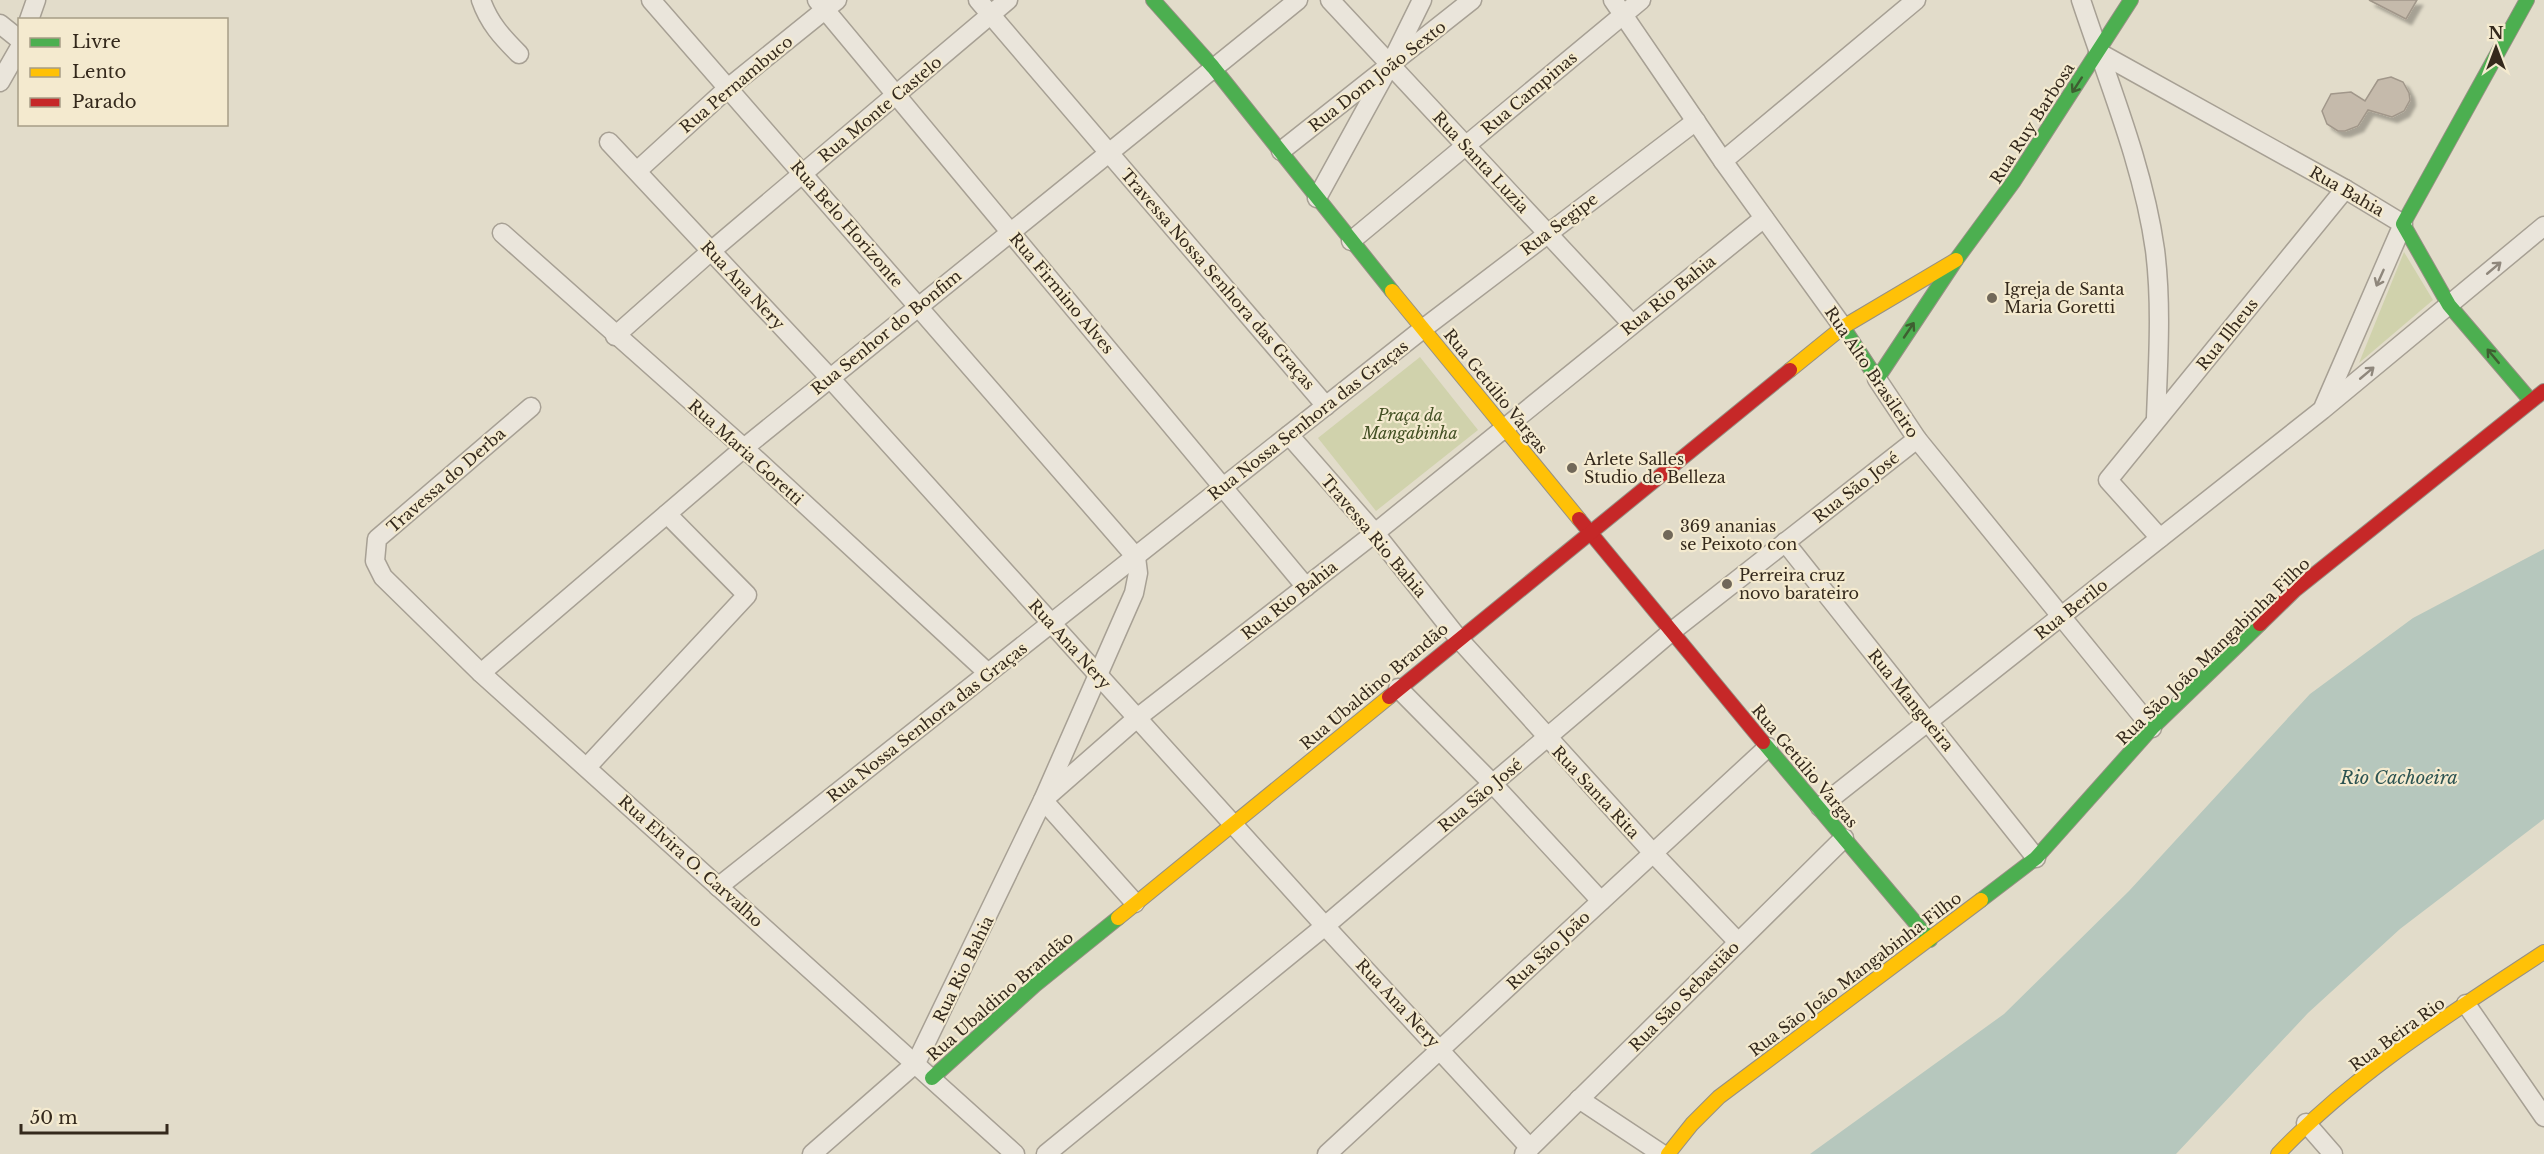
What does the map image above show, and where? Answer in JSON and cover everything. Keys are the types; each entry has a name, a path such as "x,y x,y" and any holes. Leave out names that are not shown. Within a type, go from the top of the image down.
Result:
{"street":[{"path":"30,18 36,0"},
{"path":"480,0 486,16 497,32 519,54"},
{"name":"Rua Belo Horizonte","path":"651,0 1136,557"},
{"name":"Travessa Nossa Senhora das Graças","path":"978,0 1326,406"},
{"name":"Rua Monte Castelo","path":"615,336 711,251 1008,0"},
{"name":"Rua Getúlio Vargas","path":"1153,0 1213,67 1504,429 1930,940"},
{"name":"Rua Senhor do Bonfim","path":"481,673 829,377 1298,0"},
{"name":"Rua Santa Luzia","path":"1330,0 1632,324"},
{"path":"1317,198 1422,0"},
{"name":"Rua Dom João Sexto","path":"1281,151 1472,0"},
{"name":"Rua Campinas","path":"1351,241 1466,146 1619,7 1641,0"},
{"path":"1724,161 1916,0"},
{"path":"2081,0 2128,137 2155,250 2159,336 2156,418"},
{"name":"Rua Ruy Barbosa","path":"1877,379 1956,260 2014,182 2131,0"},
{"path":"2403,224 2527,0"},
{"name":"Rua Pernambuco","path":"637,171 728,88 827,3"},
{"name":"Rua Firmino Alves","path":"827,3 897,96 1306,587"},
{"name":"Rua Alto Brasileiro","path":"1619,7 1696,121 1843,327 1917,439 2063,615 2152,728"},
{"path":"0,24 18,38"},
{"path":"0,82 18,50"},
{"name":"Rua Bahia","path":"2098,52 2345,189 2403,224 2449,305 2531,401"},
{"name":"Rua Segipe","path":"1424,328 1696,121"},
{"name":"Rua Ana Nery","path":"609,142 829,377 1326,926 1441,1049 1527,1151"},
{"name":"Rua Ilheus","path":"2160,538 2108,480 2156,418 2345,189"},
{"name":"Rua Rio Bahia","path":"916,1063 1043,801 1137,718 1374,533 1764,218"},
{"name":"Rua Berilo","path":"2322,410 2403,224"},
{"name":"Rua Berilo","path":"1820,807 2322,410 2544,226"},
{"name":"Rua Maria Goretti","path":"502,233 615,336 744,448 988,673"},
{"name":"Rua Ruy Barbosa","path":"1843,327 1956,260"},
{"name":"Rua Ubaldino Brandão","path":"933,1078 1035,985 1589,531 1843,327"},
{"name":"Rua Nossa Senhora das Graças","path":"718,887 1424,328"},
{"name":"Rua São João Mangabinha Filho","path":"1668,1154 1719,1096 2037,858 2152,728 2295,590 2544,391"},
{"name":"Travessa do Derba","path":"375,561 377,539 531,407"},
{"name":"Travessa Rio Bahia","path":"1289,435 1374,533 1458,638"},
{"name":"Rua São José","path":"1046,1154 1326,926 1671,632 1917,439"},
{"path":"587,767 747,595 667,514"},
{"name":"Rua Mangueira","path":"1785,542 2037,858"},
{"path":"1135,903 1043,801 1137,584 1136,557"},
{"name":"Rua Elvira O. Carvalho","path":"375,561 383,577 481,673 1015,1154"},
{"name":"Rua Santa Rita","path":"1458,638 1653,854 1738,942"},
{"path":"1398,688 1492,783 1601,901"},
{"name":"Rua São João","path":"1328,1154 1768,747"},
{"name":"Rua São Sebastião","path":"1527,1151 1844,838"},
{"name":"Rua Beira Rio","path":"2278,1154 2306,1123 2380,1064 2544,952"},
{"path":"2466,1004 2544,1117"},
{"path":"812,1154 916,1063"},
{"path":"1580,1099 1662,1154"},
{"path":"2306,1123 2334,1154"}],"green space":[{"path":"2404,252 2433,300 2359,363"},
{"name":"Praça da Mangabinha","path":"1420,357 1478,430 1376,511 1318,438"}],"water":[{"name":"Rio Cachoeira","path":"2544,549 2544,819 2400,929 2308,1013 2176,1154 1810,1154 2004,1014 2129,891 2310,694 2413,618"}],"building":[{"path":"2369,0 2417,0 2406,19"},
{"path":"2391,77 2403,82 2409,93 2410,100 2404,111 2392,117 2368,110 2358,126 2345,131 2338,131 2327,124 2322,111 2331,94 2351,92 2365,101 2378,80"}],"traffic: fast":[{"path":"1153,0 1213,67 1392,291"},
{"path":"1843,327 1877,379 1956,260 2014,181 2131,0"},
{"path":"2527,0 2403,224 2449,305 2531,401"},
{"path":"1981,900 2036,858 2152,728 2260,624"},
{"path":"1763,742 1930,940"},
{"path":"932,1078 1035,985 1118,918"}],"traffic: slow":[{"path":"1790,370 1843,327 1956,260"},
{"path":"1392,291 1579,519"},
{"path":"1118,918 1389,697"},
{"path":"1668,1154 1692,1124 1719,1097 1981,900"},
{"path":"2278,1154 2308,1124 2372,1070 2544,952"}],"traffic: jam":[{"path":"1389,697 1790,370"},
{"path":"2260,624 2295,590 2544,391"},
{"path":"1579,519 1763,742"}],"place":[{"name":"Igreja de Santa Maria Goretti","path":"1992,298"},
{"name":"Arlete Salles Studio de Belleza","path":"1572,468"},
{"name":"369 ananias se Peixoto con","path":"1668,535"},
{"name":"Perreira cruz novo barateiro","path":"1727,584"}]}
